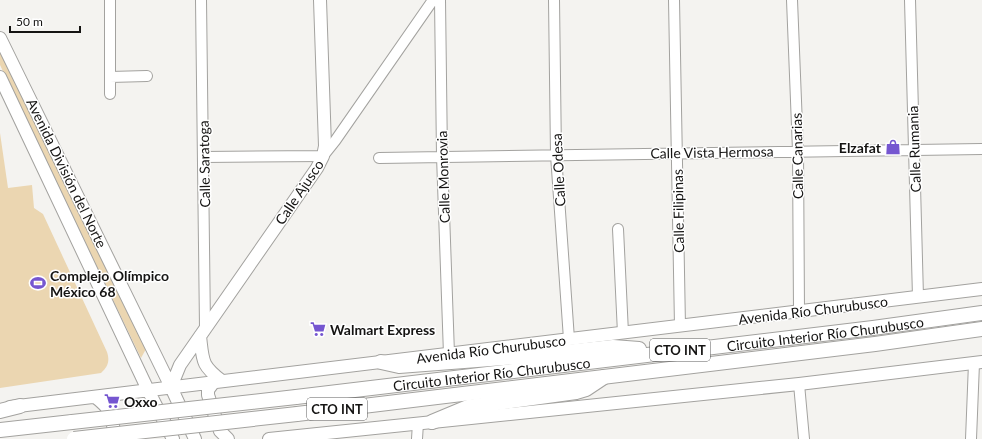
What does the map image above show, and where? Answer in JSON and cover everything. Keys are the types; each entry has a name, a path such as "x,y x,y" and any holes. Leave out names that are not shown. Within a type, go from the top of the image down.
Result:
{"highway":[{"name":"Circuito Interior Río Churubusco","path":"0,430 296,397 873,328 982,313"},
{"name":"Circuito Interior Río Churubusco","path":"74,439 297,414 982,330"},
{"path":"380,362 399,366 529,356 614,347 666,352"},
{"path":"432,422 468,407 576,392 586,389 607,375"},
{"path":"0,410 20,406"}],"main road":[{"path":"320,0 325,146 323,156"},
{"name":"Avenida División del Norte","path":"0,38 195,439"},
{"name":"Avenida División del Norte","path":"0,77 148,390 173,439"},
{"name":"Calle Ajusco","path":"171,387 180,365 317,168 323,156"},
{"name":"Avenida Río Churubusco","path":"20,406 982,289"},
{"path":"202,332 204,363 218,382 208,390 208,395 220,431 228,439"},
{"name":"CTO INT","path":"269,439 332,436 418,423 799,384 978,362"},
{"path":"111,413 121,393"},
{"path":"95,396 111,413 115,439"}],"street":[{"path":"110,0 110,94"},
{"name":"Calle Saratoga","path":"201,0 204,157 202,332"},
{"name":"Calle Ajusco","path":"323,156 339,136 433,0"},
{"name":"Calle Monrovia","path":"440,0 442,156 449,354"},
{"name":"Calle Odesa","path":"554,0 556,155 569,339"},
{"name":"Calle Filipinas","path":"674,0 680,326"},
{"name":"Calle Canarias","path":"792,0 798,151 799,311"},
{"name":"Calle Rumania","path":"910,0 918,297"},
{"path":"110,77 147,76"},
{"name":"Calle Vista Hermosa","path":"378,158 982,149"},
{"path":"204,157 323,156"},
{"path":"618,229 623,333"},
{"path":"971,439 978,362"},
{"path":"799,384 804,439"},
{"path":"417,439 418,423"}],"shaded area":[{"path":"0,49 146,349 141,358 0,65"},
{"name":"Complejo Olímpico México 68","path":"0,133 8,188 32,185 34,208 43,214 107,352 108,364 101,373 0,388"}],"place":[{"name":"Elzafat","path":"893,147"},
{"name":"Complejo Olímpico México 68","path":"38,283"},
{"name":"Walmart Express","path":"318,329"},
{"name":"Oxxo","path":"112,401"}]}
